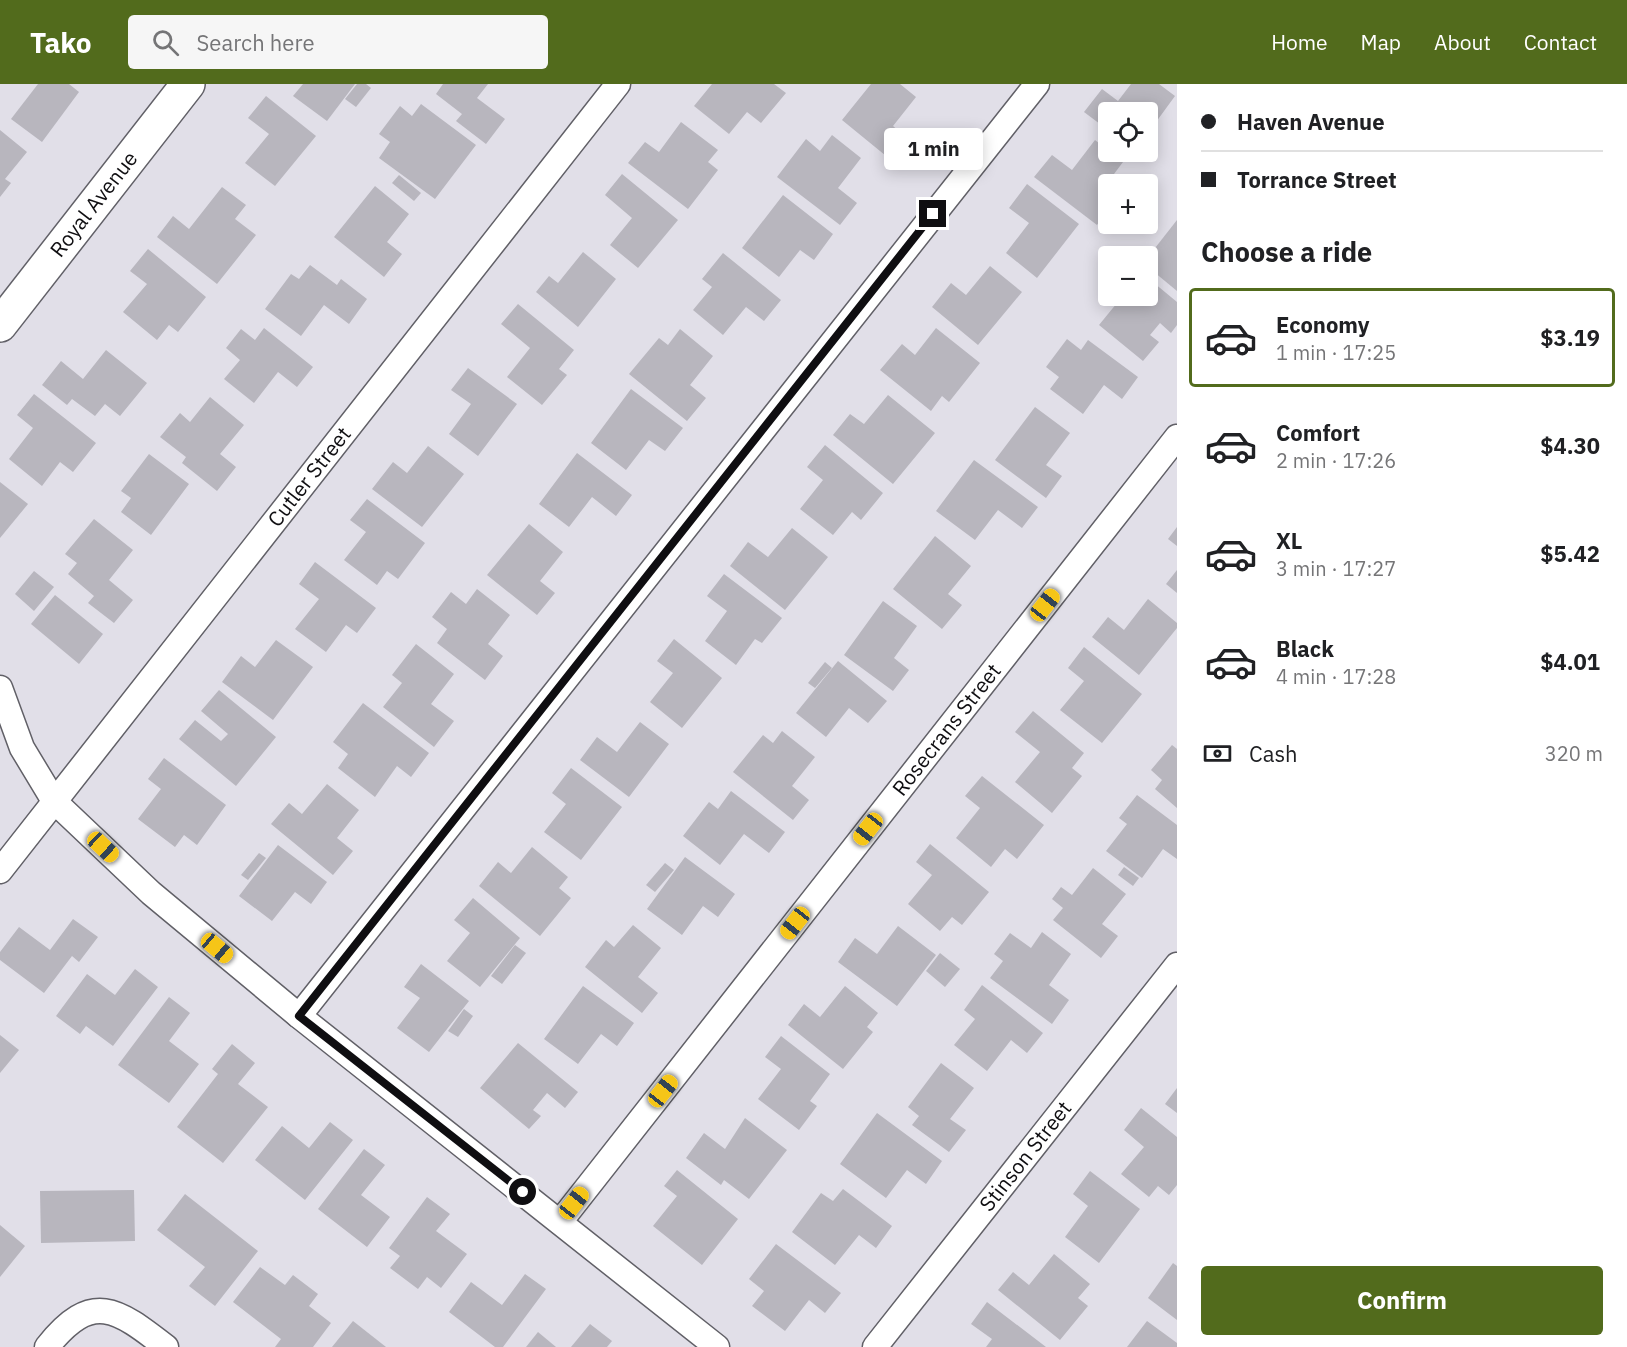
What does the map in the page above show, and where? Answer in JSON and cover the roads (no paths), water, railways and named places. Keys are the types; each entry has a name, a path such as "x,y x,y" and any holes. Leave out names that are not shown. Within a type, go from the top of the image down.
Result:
{"main road":[{"name":"Royal Avenue","path":"0,325 188,84"}],"street":[{"name":"Cutler Street","path":"0,871 618,84"},
{"path":"299,1016 1037,84"},
{"name":"Rosecrans Street","path":"560,1222 1177,437"},
{"path":"0,688 22,748 54,801 151,893 299,1016 717,1347"},
{"name":"Stinson Street","path":"876,1347 1177,965"},
{"path":"47,1347 71,1320 91,1311 111,1311 131,1320 166,1347"}]}
